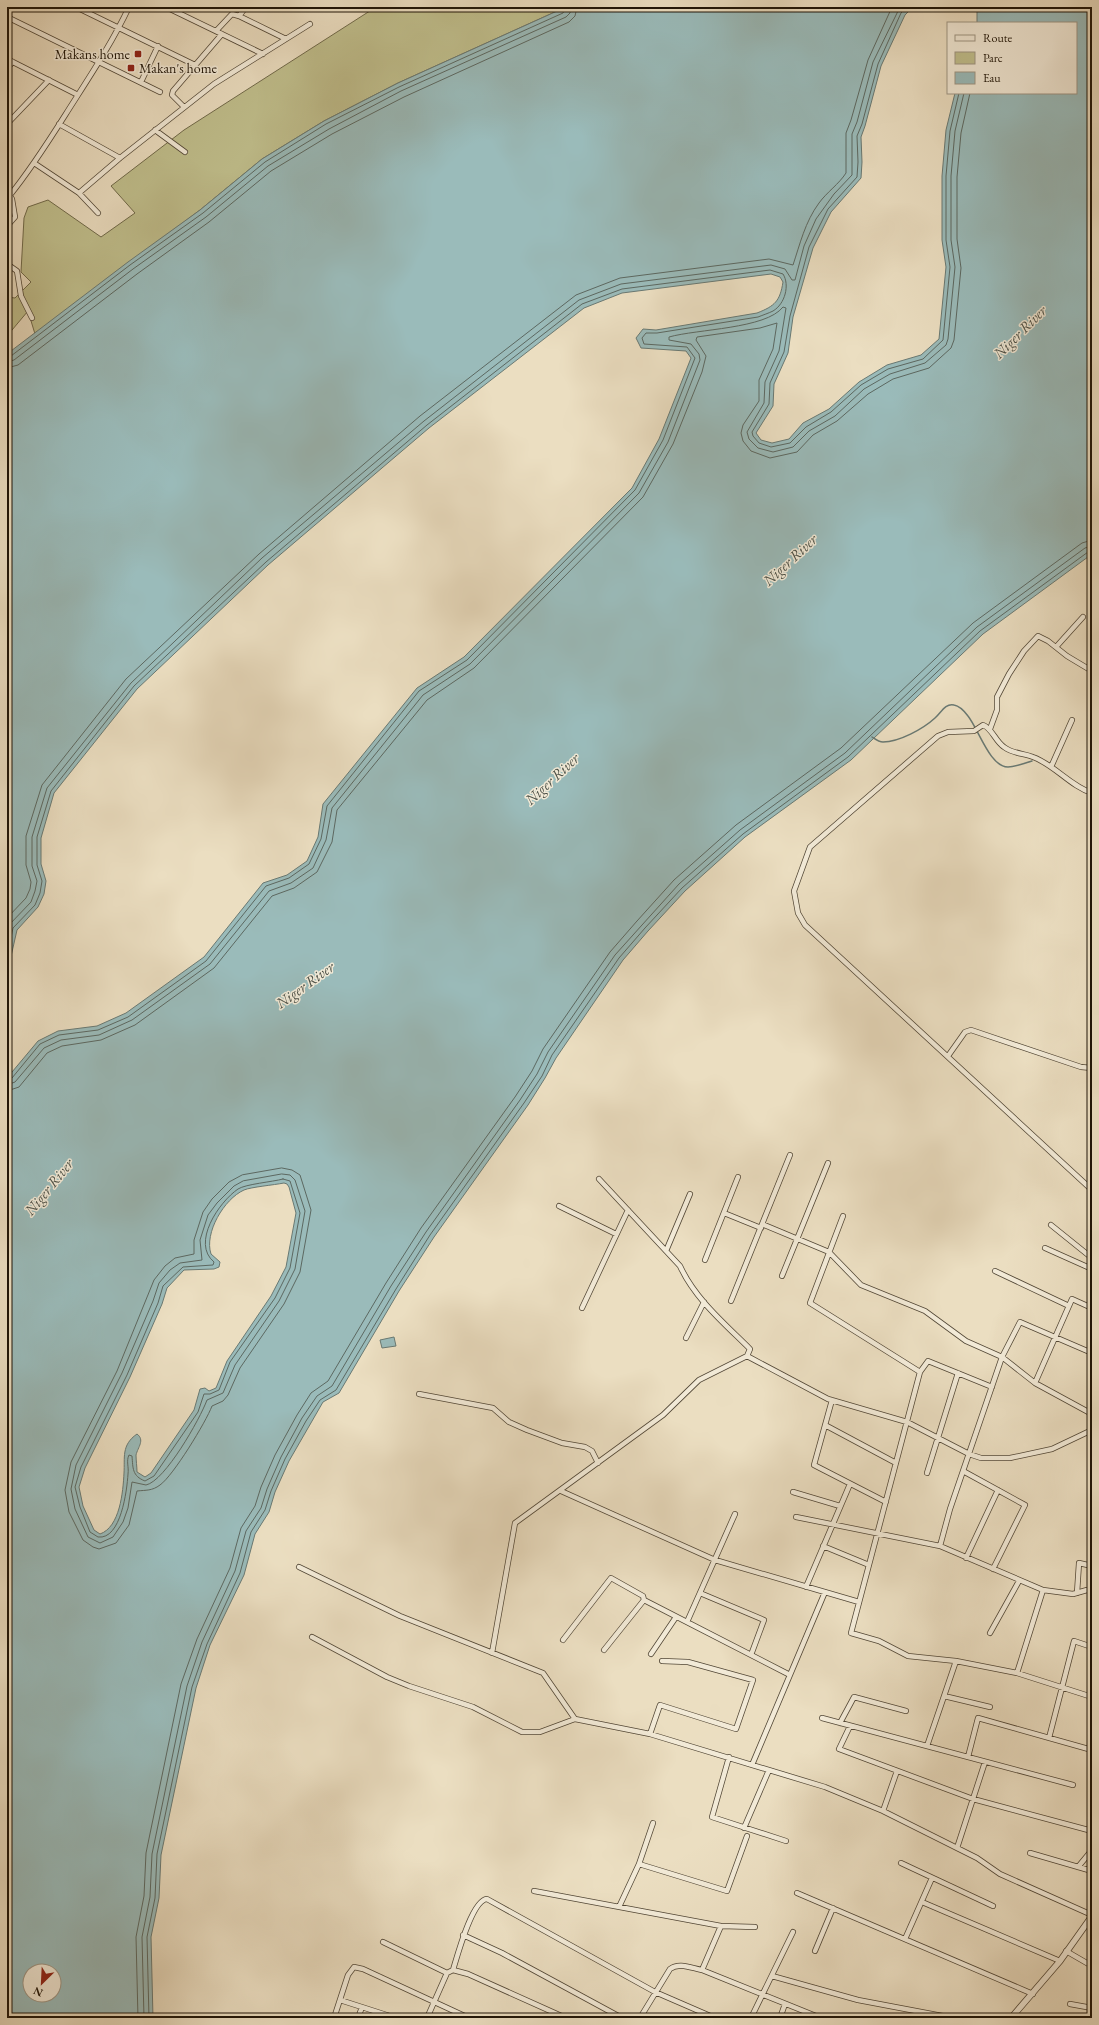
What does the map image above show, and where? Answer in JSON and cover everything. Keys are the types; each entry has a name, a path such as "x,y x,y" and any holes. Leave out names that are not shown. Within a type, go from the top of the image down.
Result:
{"street":[{"path":"76,7 195,64"},
{"path":"7,226 15,217 8,193 34,163 99,62 119,28 129,7"},
{"path":"166,7 263,54"},
{"path":"239,16 246,7"},
{"path":"216,31 232,14 286,39"},
{"path":"7,17 160,92"},
{"path":"79,193 120,158 214,84 310,24"},
{"path":"184,107 172,96 195,64 222,34"},
{"path":"141,82 158,46"},
{"path":"7,59 78,95"},
{"path":"7,68 12,62"},
{"path":"7,124 49,80"},
{"path":"59,124 120,158"},
{"path":"156,130 185,152"},
{"path":"34,163 79,193 98,213"},
{"path":"7,264 17,271 21,296 32,318"},
{"path":"1056,647 1083,617"},
{"path":"990,729 997,710 997,697 1009,674 1024,651 1038,636 1092,671"},
{"path":"1051,767 1072,720"},
{"path":"1092,793 1079,787 1034,757 1009,751 999,744 990,729 983,725 974,731 948,732 938,736 810,847 794,891 798,913 805,925 1092,1190"},
{"path":"948,1056 965,1032 971,1030 1081,1067 1092,1068"},
{"path":"731,1301 790,1155"},
{"path":"782,1276 828,1163"},
{"path":"705,1260 738,1177"},
{"path":"492,1653 515,1523 663,1415 699,1380 747,1356 750,1349 704,1302 685,1276 680,1266 599,1179"},
{"path":"666,1251 690,1194"},
{"path":"559,1206 616,1234"},
{"path":"582,1308 628,1210"},
{"path":"724,1213 797,1238 829,1252 861,1285 926,1311 966,1341 1002,1357 1035,1383 1092,1414"},
{"path":"843,1216 810,1303 920,1372"},
{"path":"1051,1225 1092,1258"},
{"path":"1045,1248 1092,1269"},
{"path":"995,1271 1069,1306"},
{"path":"1035,1383 1072,1299 1092,1308"},
{"path":"686,1338 704,1302"},
{"path":"940,1546 950,1509 1002,1357 1020,1322 1092,1354"},
{"path":"747,1356 832,1400 907,1422 969,1454 981,1458 1010,1458 1052,1449 1092,1430"},
{"path":"992,1387 928,1360 920,1372 851,1632 879,1641 908,1656 956,1661 1017,1673 1092,1697"},
{"path":"927,1473 958,1373"},
{"path":"419,1394 493,1408 509,1422 527,1430 562,1444 585,1448 592,1451 598,1463"},
{"path":"832,1400 814,1465 886,1502"},
{"path":"825,1426 896,1463"},
{"path":"963,1471 1025,1505 993,1570"},
{"path":"806,1587 850,1484"},
{"path":"966,1558 998,1490"},
{"path":"560,1491 715,1560 859,1602"},
{"path":"793,1492 840,1506"},
{"path":"687,1622 735,1514"},
{"path":"796,1517 940,1546 993,1570 1043,1590 1073,1594 1092,1590"},
{"path":"823,1546 869,1565"},
{"path":"1077,1593 1080,1563 1092,1566"},
{"path":"299,1567 400,1616 543,1673 575,1719"},
{"path":"563,1640 612,1578 643,1596 644,1600 790,1676"},
{"path":"990,1633 1020,1581"},
{"path":"1017,1673 1043,1590"},
{"path":"752,1765 825,1592"},
{"path":"700,1593 764,1620 751,1655"},
{"path":"604,1650 644,1600"},
{"path":"651,1654 676,1617"},
{"path":"312,1637 387,1677 409,1686 473,1707 522,1732 540,1732 575,1719 650,1734 825,1787 883,1811 978,1858 1000,1874 1092,1915 1060,1961 1011,2018"},
{"path":"1049,1738 1074,1641 1092,1647"},
{"path":"650,1734 660,1705 736,1729 753,1680 688,1662 662,1661"},
{"path":"927,1746 956,1661"},
{"path":"944,1696 990,1707"},
{"path":"840,1723 854,1697 906,1711"},
{"path":"822,1718 1074,1785"},
{"path":"968,1757 978,1718 1092,1750"},
{"path":"850,1726 839,1749 973,1799 1092,1831"},
{"path":"729,1757 712,1817 786,1841"},
{"path":"957,1848 985,1762"},
{"path":"744,1828 769,1770"},
{"path":"883,1811 897,1771"},
{"path":"619,1907 639,1864 653,1823"},
{"path":"639,1864 727,1891 747,1836"},
{"path":"1078,1867 1092,1850"},
{"path":"1030,1853 1092,1870"},
{"path":"901,1863 993,1906"},
{"path":"905,1939 932,1878"},
{"path":"534,1891 720,1926 754,1927"},
{"path":"797,1893 1033,1994"},
{"path":"453,1970 463,1936 482,1901 487,1899 655,1992 715,2018"},
{"path":"922,1902 1060,1961"},
{"path":"815,1950 833,1908"},
{"path":"702,1970 720,1926"},
{"path":"751,2018 761,1994 772,1976 793,1932"},
{"path":"463,1936 502,1953 622,2018"},
{"path":"383,1942 447,1973"},
{"path":"1066,1951 1092,1966"},
{"path":"640,2018 655,1992 674,1965 682,1965 702,1970 785,2004 809,2016 821,2018"},
{"path":"334,2018 348,1975 354,1967 363,1969 469,2018"},
{"path":"427,2018 435,2003 447,1973 453,1970 468,1974 566,2018"},
{"path":"772,1976 858,2000 954,2018"},
{"path":"340,2000 396,2018"},
{"path":"780,2018 785,2004"},
{"path":"1070,2004 1092,2008"},
{"path":"358,2018 362,2007"}],"green space":[{"path":"376,7 566,7 398,83 324,121 262,159 200,210 35,334 28,311 7,336 7,297 15,298 31,282 21,272 24,218 28,207 48,200 101,237 135,213 111,186 184,130"}],"water":[{"name":"Niger River","path":"566,7 913,7 905,15 881,66 861,137 861,178 831,212 813,248 793,317 788,353 774,384 773,406 756,433 761,440 772,443 789,439 803,423 829,409 859,382 887,365 921,355 939,339 946,267 942,240 942,176 946,130 955,94 1077,94 1077,22 977,22 977,7 1092,7 1092,554 983,634 851,760 745,837 685,891 623,960 556,1058 528,1105 434,1237 399,1291 339,1393 323,1402 289,1461 275,1492 269,1512 255,1534 244,1575 210,1645 196,1688 161,1855 159,1898 151,1937 153,2018 7,2018 7,1078 38,1041 58,1031 97,1026 126,1013 204,957 263,883 287,875 307,861 318,837 323,804 417,688 464,657 632,488 659,439 691,358 686,351 641,348 636,338 643,329 656,330 757,313 776,302 783,282 780,277 771,274 622,293 584,308 429,428 268,565 137,689 54,793 41,838 41,864 46,881 44,894 38,907 17,930 7,974 7,354 128,262 200,210 262,159 324,121 398,83","holes":["284,1183 289,1187 296,1213 286,1267 271,1296 227,1361 216,1388 209,1391 205,1388 200,1389 194,1410 151,1473 145,1477 137,1472 136,1455 141,1441 139,1436 137,1434 128,1443 124,1457 123,1490 119,1508 112,1524 107,1530 100,1534 94,1530 83,1506 79,1487 85,1468 130,1377 162,1304 167,1288 184,1270 214,1269 219,1267 220,1262 211,1254 210,1236 217,1218 229,1201 237,1194 247,1189"]},
{"path":"394,1337 396,1346 382,1348 380,1340"}],"waterway":[{"path":"872,737 883,742 896,740 930,722 948,705 954,705 967,714 985,747 996,761 1008,767 1017,766 1032,761"}],"place":[{"name":"Makans home","path":"138,54"},
{"name":"Makan's home","path":"131,68"}]}
